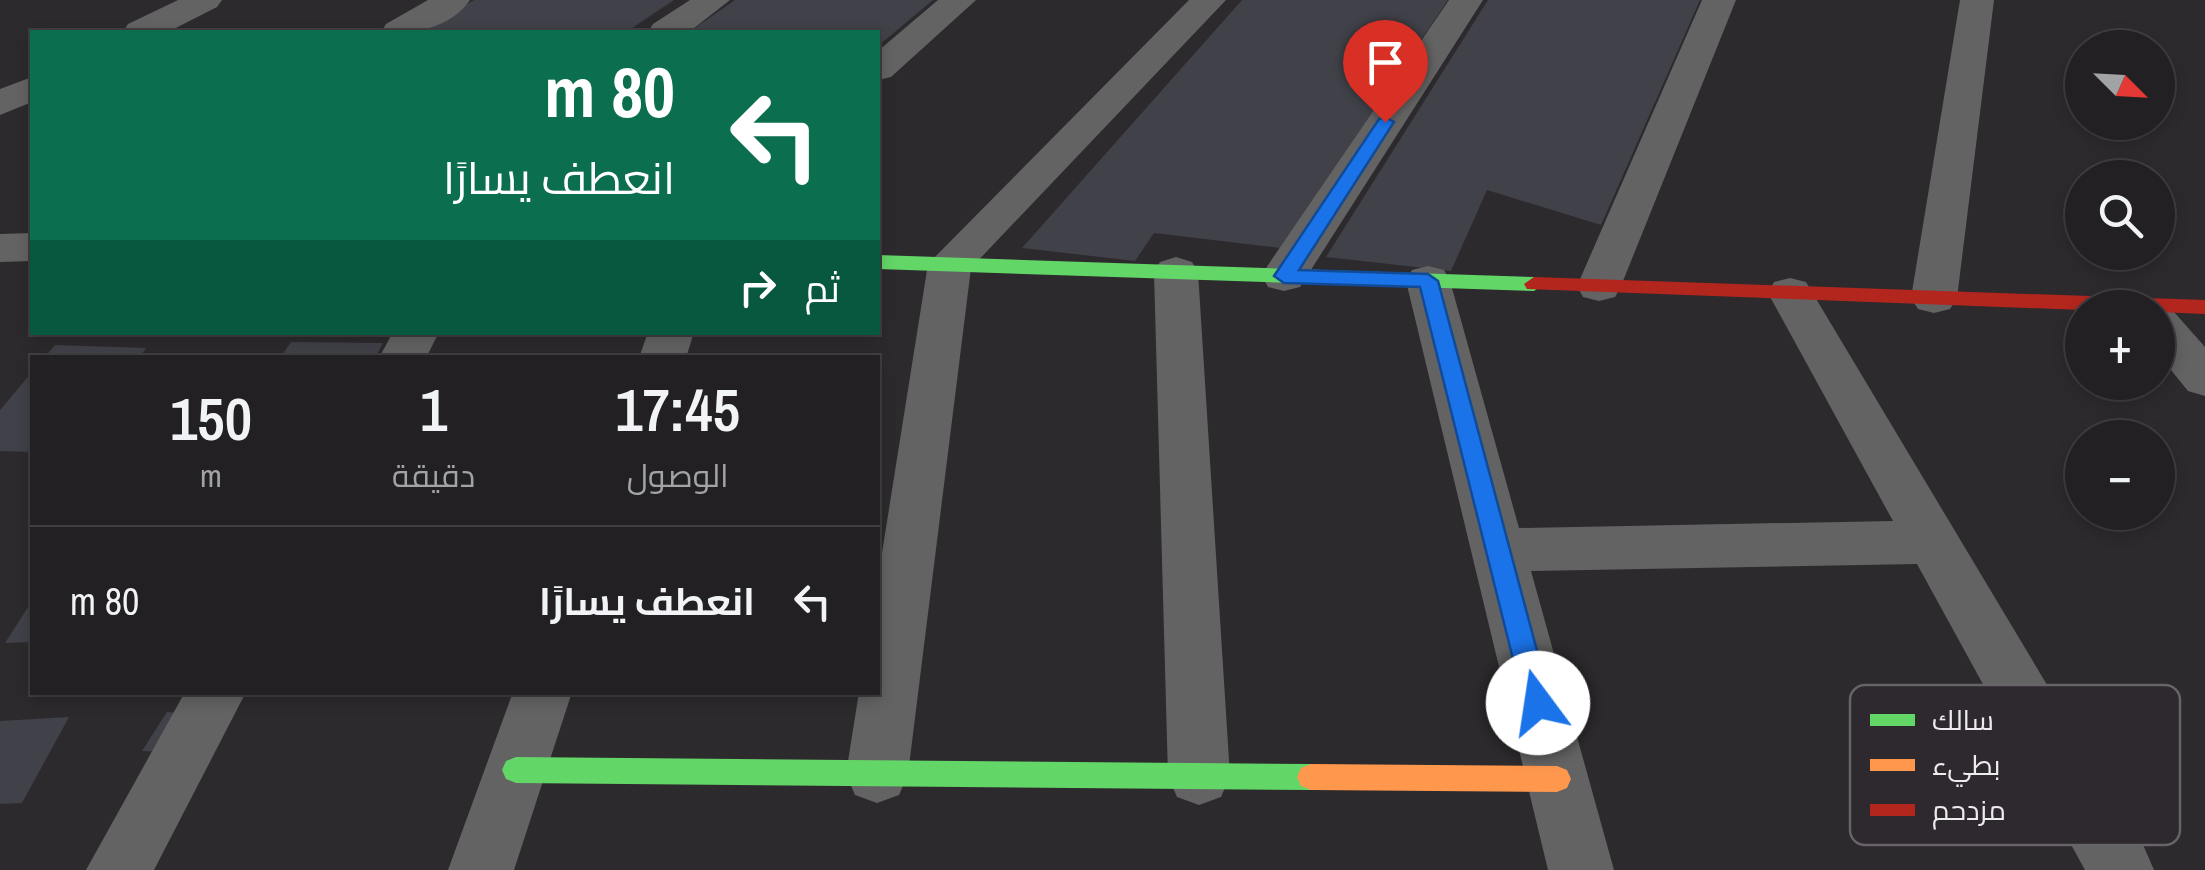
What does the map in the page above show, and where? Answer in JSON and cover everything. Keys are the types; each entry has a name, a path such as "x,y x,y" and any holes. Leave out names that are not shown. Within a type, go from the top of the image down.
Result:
{"street":[{"path":"145,30 204,0"},
{"path":"402,30 453,0"},
{"path":"669,30 713,0"},
{"path":"880,66 959,0"},
{"path":"877,774 950,264 1209,0"},
{"path":"1284,276 1466,0"},
{"path":"1599,286 1719,0"},
{"path":"1934,298 1977,0"},
{"path":"0,104 30,89"},
{"path":"0,248 30,248"},
{"path":"880,262 1934,298 2065,307"},
{"path":"1176,272 1199,776"},
{"path":"1428,281 1581,870"},
{"path":"1790,293 2015,685"},
{"path":"2175,310 2205,307"},
{"path":"2175,344 2205,379"},
{"path":"1498,550 1933,542"},
{"path":"119,870 215,695"},
{"path":"481,870 543,695"},
{"path":"516,770 1557,779"},
{"path":"2108,845 2122,870"}],"building":[{"path":"474,0 674,0 629,30 422,30"},
{"path":"735,0 933,0 880,44 880,30 692,30"},
{"path":"1242,0 1448,0 1281,248 1154,233 1135,261 1022,248"},
{"path":"1488,0 1700,0 1601,225 1487,190 1451,271 1326,257"},
{"path":"291,342 383,343 377,355 282,355"},
{"path":"55,345 146,348 141,355 47,355"},
{"path":"30,374 30,452 0,451 0,410"},
{"path":"30,604 30,642 5,643"},
{"path":"167,712 192,714 167,752 142,751"},
{"path":"69,717 22,803 0,804 0,721"}],"traffic: fast":[{"path":"880,262 1534,284"},
{"path":"516,770 1311,777"}],"traffic: slow":[{"path":"1311,777 1557,779"}],"traffic: jam":[{"path":"1534,284 2205,307"}],"route":[{"path":"1385,122 1284,276 1428,281 1538,703"}]}
